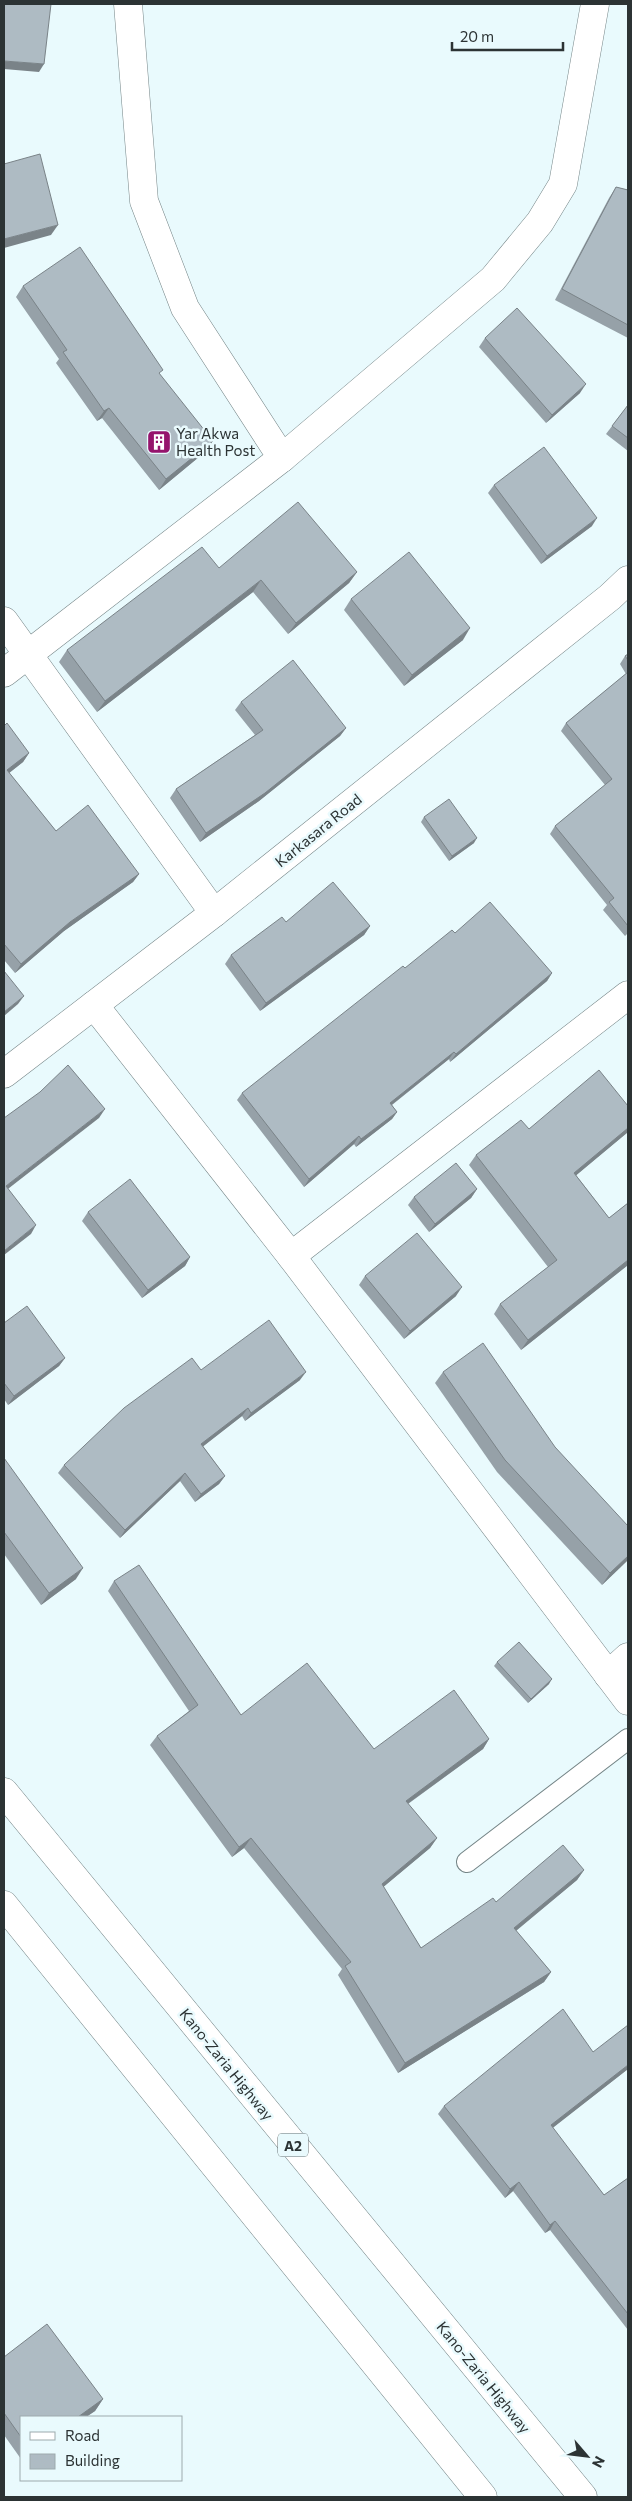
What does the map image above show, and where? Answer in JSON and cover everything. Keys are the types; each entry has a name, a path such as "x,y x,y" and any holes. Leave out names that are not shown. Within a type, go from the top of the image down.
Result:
{"main road":[{"path":"128,4 144,201 185,308 282,458"},
{"path":"4,674 282,458 492,279 540,222 563,184 595,4"},
{"name":"Karkasara Road","path":"4,1074 214,913 610,597 628,580"},
{"path":"4,621 214,913"},
{"path":"291,1256 628,995"},
{"path":"94,1005 291,1256 628,1701"},
{"path":"608,1675 628,1657"},
{"name":"Kano-Zaria Highway","path":"4,1792 583,2497"},
{"path":"4,1905 483,2497"}],"lane":[{"path":"467,1862 628,1739"}],"building":[{"path":"4,4 51,4 44,64 4,61"},
{"path":"40,154 58,225 4,239 4,164"},
{"path":"616,187 628,190 628,325 562,289"},
{"path":"80,247 163,370 159,373 213,441 166,479 109,408 104,411 63,352 67,350 23,286"},
{"path":"517,308 586,384 552,415 485,338"},
{"path":"628,405 628,438 612,426"},
{"path":"544,447 597,518 547,556 494,485"},
{"path":"298,502 357,572 296,623 261,580 105,701 67,650 202,547 219,568"},
{"path":"409,552 470,628 412,675 351,599"},
{"path":"293,660 346,728 265,793 206,833 176,789 263,730 241,702"},
{"path":"628,672 628,926 609,902 614,898 555,826 612,779 566,723"},
{"path":"7,723 29,753 7,770 56,831 88,805 139,874 70,922 21,964 4,944 4,726"},
{"path":"449,799 477,838 452,856 424,817"},
{"path":"333,882 370,926 266,1003 231,955 282,917 286,922"},
{"path":"490,902 552,973 456,1054 454,1052 390,1103 397,1112 361,1139 359,1136 309,1179 242,1093 403,966 405,968 452,930 455,933"},
{"path":"4,971 24,996 4,1012"},
{"path":"68,1065 105,1109 6,1186 36,1225 4,1251 4,1118 40,1092"},
{"path":"599,1070 628,1106 628,1128 574,1173 609,1218 628,1203 628,1260 528,1340 500,1304 557,1260 476,1155 521,1120 529,1129"},
{"path":"456,1163 477,1189 435,1224 414,1197"},
{"path":"130,1179 190,1257 148,1290 88,1212"},
{"path":"417,1233 462,1287 410,1331 365,1276"},
{"path":"27,1306 65,1358 14,1396 4,1383 4,1323"},
{"path":"269,1320 306,1372 251,1413 248,1408 201,1444 225,1476 201,1494 185,1473 125,1530 64,1465 124,1408 192,1358 201,1370"},
{"path":"483,1343 555,1447 628,1526 628,1556 610,1573 505,1460 443,1372"},
{"path":"4,1458 83,1568 49,1593 4,1532"},
{"path":"139,1565 241,1715 307,1663 374,1749 454,1690 489,1739 406,1801 437,1838 382,1884 421,1948 493,1898 496,1902 563,1845 584,1870 514,1928 551,1972 405,2063 345,1966 351,1962 251,1838 239,1847 157,1736 198,1705 114,1581"},
{"path":"519,1642 552,1679 531,1699 497,1662"},
{"path":"563,2009 593,2052 628,2025 628,2065 551,2125 604,2195 628,2178 628,2314 555,2221 550,2225 519,2182 510,2189 444,2106"},
{"path":"47,2324 103,2399 79,2416 20,2416 20,2436 4,2413 4,2357"}],"place":[{"name":"Yar Akwa Health Post","path":"159,442"}]}
